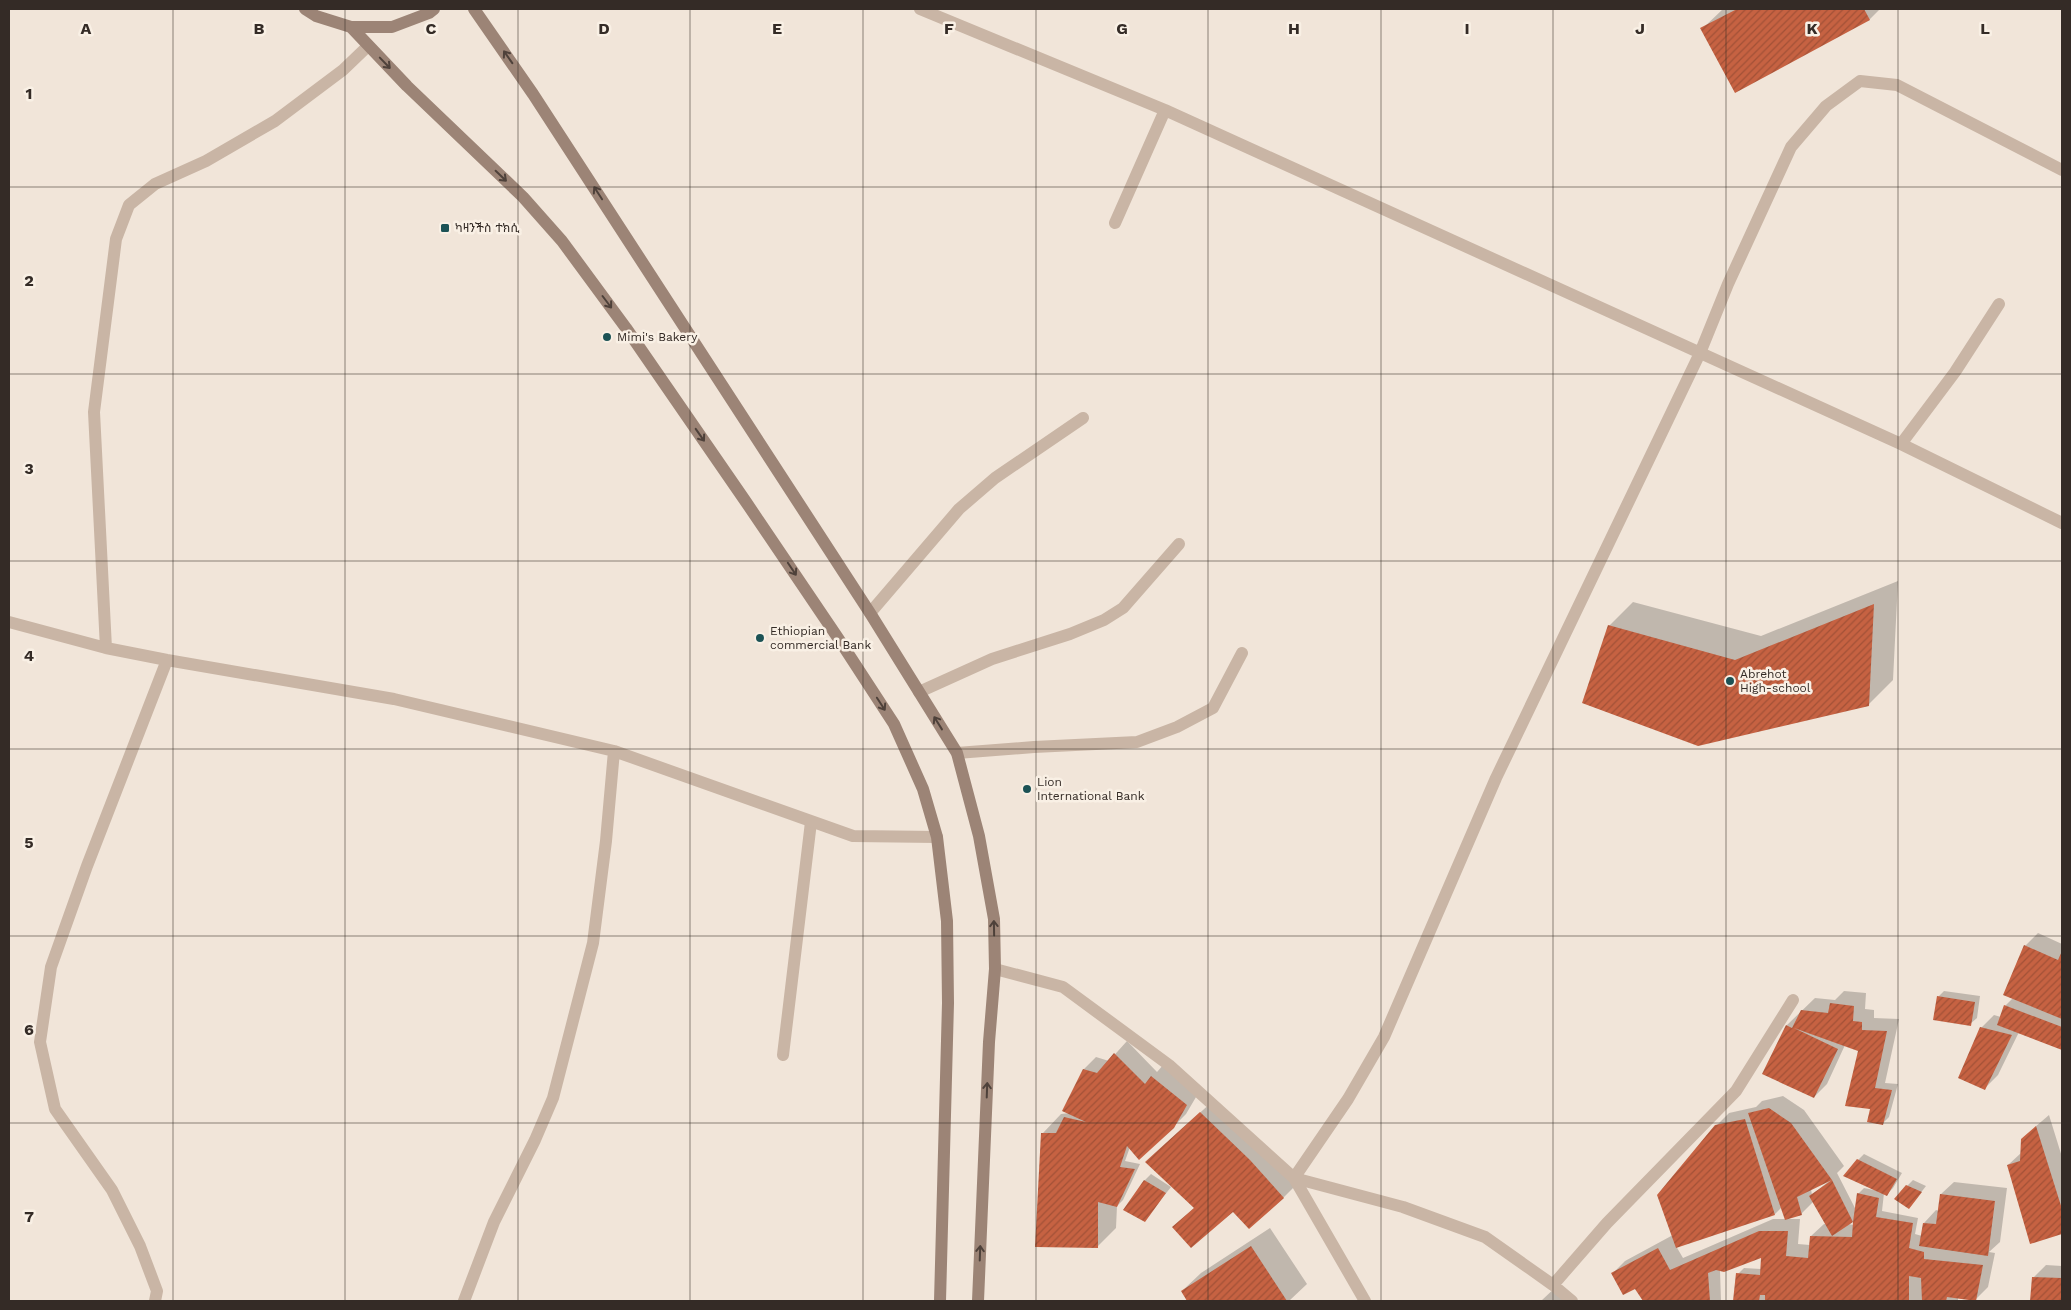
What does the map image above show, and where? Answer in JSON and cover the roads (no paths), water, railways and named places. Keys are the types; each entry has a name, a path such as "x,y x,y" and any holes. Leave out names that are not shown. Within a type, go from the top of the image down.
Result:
{"main road":[{"path":"305,9 316,16 351,28 392,27 429,13 434,9"},
{"path":"474,9 534,94 870,613 957,753 979,836 994,920 995,968 989,1042 978,1301"},
{"path":"351,28 523,197 562,241 626,328 822,614 894,724 923,789 937,837 947,921 948,1003 940,1301"}],"street":[{"path":"920,9 1164,110 1901,444 2062,523"},
{"path":"106,648 94,412 99,360 116,239 129,205 155,184 206,161 275,121 343,70 368,46"},
{"path":"1294,1178 1348,1099 1384,1037 1496,778 1700,352 1728,284 1791,147 1826,106 1860,81 1897,86 2062,170"},
{"path":"1115,223 1164,110"},
{"path":"1901,444 1955,372 1999,304"},
{"path":"870,613 959,509 994,478 1083,418"},
{"path":"918,692 992,658 1070,634 1104,620 1123,608 1179,544"},
{"path":"9,622 106,648 394,699 614,750 853,836 937,837"},
{"path":"957,753 1137,742 1177,727 1213,708 1242,653"},
{"path":"155,1301 157,1291 140,1246 112,1190 55,1109 40,1042 51,967 87,866 167,660"},
{"path":"464,1301 494,1222 554,1098 593,944 606,841 614,750"},
{"path":"783,1055 812,822"},
{"path":"995,968 1063,987 1169,1065 1294,1178 1365,1301"},
{"path":"1553,1285 1607,1223 1736,1091 1793,1000"},
{"path":"1294,1178 1403,1207 1486,1237 1572,1301"}],"place":[{"name":"ካዛንችስ ተክሲ","path":"445,228"},
{"name":"Mimi's Bakery","path":"607,337"},
{"name":"Ethiopian commercial Bank","path":"760,638"},
{"name":"Abrehot High-school","path":"1730,681"},
{"name":"Lion International Bank","path":"1027,789"}]}
